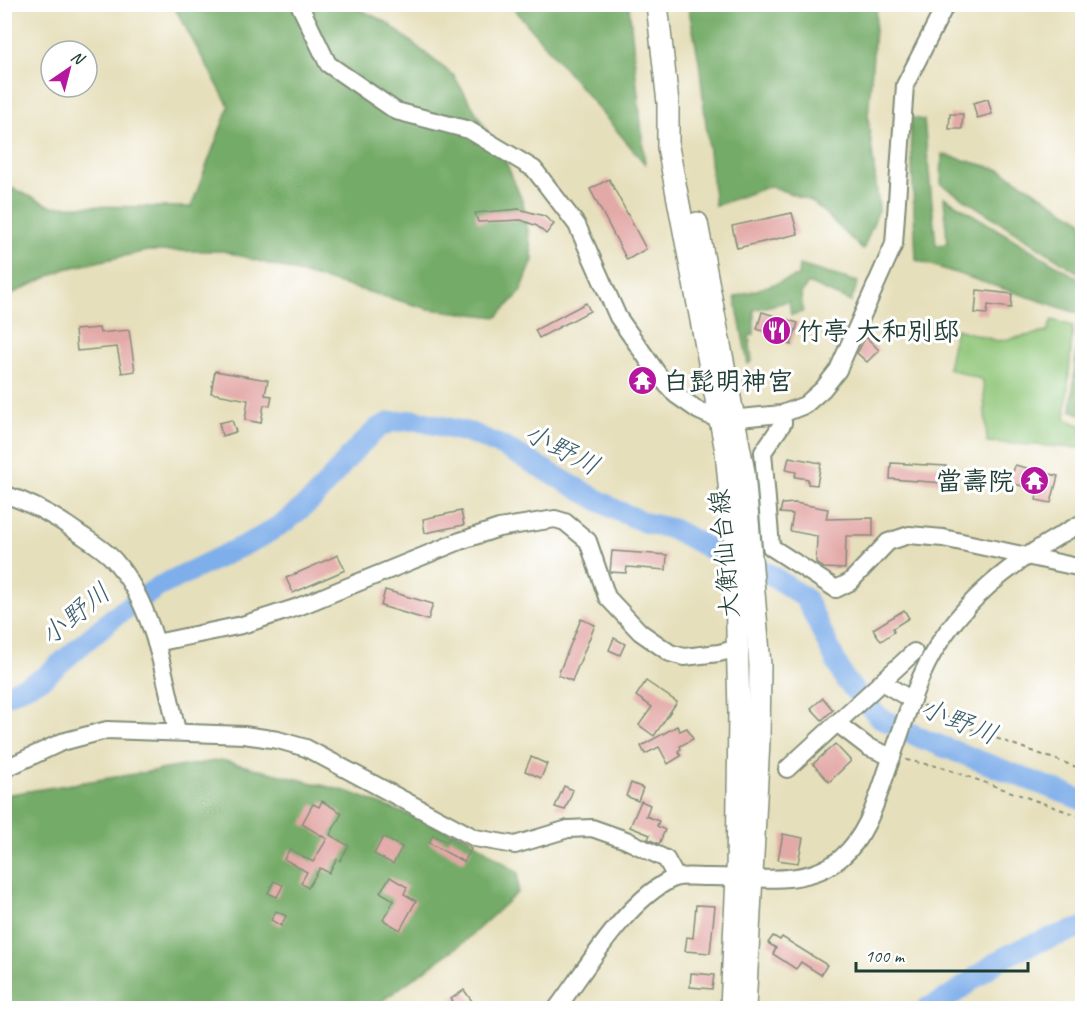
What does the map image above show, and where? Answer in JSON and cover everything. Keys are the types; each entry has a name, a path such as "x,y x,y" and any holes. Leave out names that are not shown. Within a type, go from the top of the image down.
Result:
{"main road":[{"name":"大衡仙台線","path":"657,4 668,103 668,147 728,419 726,451 744,552 746,597 760,665 759,741 744,876 738,1008"},
{"name":"大衡仙台線","path":"744,876 739,648 746,597"}],"street":[{"path":"299,4 328,64 396,111 469,130 534,169 578,225 618,316 660,377 676,395 699,411 728,419 782,414 805,405 823,389 838,370 894,244 905,85 946,4"},
{"path":"782,414 783,423 764,452 771,547 836,590 850,582 888,543 909,535 943,538 1083,568"},
{"path":"4,494 25,501 53,516 114,560 147,618 156,643 177,731"},
{"path":"156,643 242,625 298,607 460,541 499,528 555,519 565,522 588,541 607,597 640,632 670,653 684,657 739,648"},
{"path":"557,1008 612,935 646,896 676,877 797,878 820,872 841,858 856,844 868,820 910,704 930,659 947,632 988,585 1024,557 1083,523"},
{"path":"787,769 914,652"},
{"path":"880,684 890,687 910,704"},
{"path":"841,720 868,747 894,752"},
{"path":"4,769 62,742 106,730 244,735 297,745 460,831 488,842 515,845 585,827 606,832 666,859 676,877"}],"path":[{"path":"910,704 965,727 1083,769"},
{"path":"894,752 1083,817"}],"green space":[{"path":"173,5 351,5 386,22 454,76 506,162 523,203 533,260 520,293 497,317 429,309 223,251 147,251 65,269 5,297 5,185 51,206 191,207 229,106"},
{"path":"511,5 629,5 645,164"},
{"path":"688,5 877,5 868,117 879,209 863,250 813,202 770,186 715,206 699,61"},
{"path":"910,117 924,120 936,245 947,244 944,197 1079,279 1082,275 1082,415 1071,410 1080,314 916,260"},
{"path":"942,154 1001,170 1082,221 1082,275 941,184"},
{"path":"799,265 858,282 851,302 808,283 801,294 803,312 791,315 789,301 754,310 754,335 749,336 752,361 748,364 735,297 798,276"},
{"path":"1052,320 1073,326 1065,419 1082,426 1082,448 987,442 983,380 948,368 956,329 998,341 1047,332"},
{"path":"221,760 349,792 468,838 518,873 518,892 464,942 372,1008 5,1008 5,795"}],"building":[{"path":"988,99 992,114 977,118 973,103"},
{"path":"950,114 963,114 962,129 949,129"},
{"path":"609,179 646,249 627,260 590,189"},
{"path":"519,209 544,216 554,224 546,234 537,226 521,220 478,222 475,213"},
{"path":"792,213 798,234 737,248 732,226"},
{"path":"977,290 1012,294 1011,308 988,305 987,314 975,313"},
{"path":"586,303 590,311 539,338 535,330"},
{"path":"762,312 798,323 791,345 772,339 772,334 757,329"},
{"path":"99,328 100,333 129,330 135,371 122,373 117,347 77,351 75,330"},
{"path":"866,337 879,350 867,362 857,353"},
{"path":"215,371 268,380 265,395 272,396 270,406 264,405 261,423 245,420 248,400 211,393"},
{"path":"232,420 236,432 222,436 219,423"},
{"path":"789,457 821,463 817,485 808,484 808,479 795,477 796,472 786,470"},
{"path":"891,463 946,466 944,483 890,479"},
{"path":"1015,465 1058,476 1051,503 1036,500 1038,490 1010,483"},
{"path":"795,503 828,509 826,519 873,518 873,536 846,536 845,569 824,568 816,563 817,536 790,531 793,514 780,513 782,504"},
{"path":"461,511 464,525 425,533 423,519"},
{"path":"612,551 667,555 666,570 627,567 626,573 610,572"},
{"path":"338,555 345,570 293,593 286,578"},
{"path":"385,590 433,604 428,620 381,606"},
{"path":"904,610 909,618 893,628 894,632 881,641 873,629"},
{"path":"581,619 595,625 572,681 558,675"},
{"path":"614,638 625,644 620,655 609,650"},
{"path":"646,681 677,702 654,736 639,725 652,707 636,696"},
{"path":"823,698 833,710 822,720 811,708"},
{"path":"677,726 680,731 687,728 693,739 680,746 681,749 678,751 681,756 668,764 659,747 645,754 641,746"},
{"path":"835,744 851,761 829,782 813,764"},
{"path":"531,757 547,764 541,778 525,771"},
{"path":"631,783 643,788 638,801 626,796"},
{"path":"564,786 573,790 565,810 555,807"},
{"path":"322,801 342,813 330,835 349,846 340,861 337,859 329,873 320,868 308,888 301,883 307,872 284,859 290,849 313,862 327,839 302,824 313,804 319,807"},
{"path":"641,801 650,805 646,816 659,821 657,826 665,830 659,844 648,839 650,835 630,827"},
{"path":"783,834 803,838 798,863 778,860"},
{"path":"433,835 447,842 450,837 471,849 464,862 429,843"},
{"path":"383,837 402,847 393,864 374,854"},
{"path":"390,877 407,887 404,894 416,901 400,930 383,920 394,900 380,892"},
{"path":"274,881 283,885 277,897 268,893"},
{"path":"696,905 715,906 710,953 685,951 687,937 693,938"},
{"path":"276,911 286,916 281,926 271,920"},
{"path":"773,936 780,940 782,937 827,965 821,975 801,962 796,969 773,954 776,948 768,943"},
{"path":"691,973 714,975 712,989 690,987"},
{"path":"464,990 477,1008 458,1008 451,999"}],"waterway":[{"name":"小野川","path":"4,696 43,678 114,617 158,587 261,537 288,520 315,497 356,449 378,428 391,422 415,420 474,434 506,448 614,509 646,523 673,529 727,558 770,574 806,599 845,680 879,717 923,739 1082,800"},
{"path":"927,1008 947,998 1010,955 1040,941 1082,928"}],"place":[{"name":"竹亭 大和別邸","path":"776,331"},
{"name":"白髭明神宮","path":"642,381"},
{"name":"當壽院","path":"1035,481"}]}
